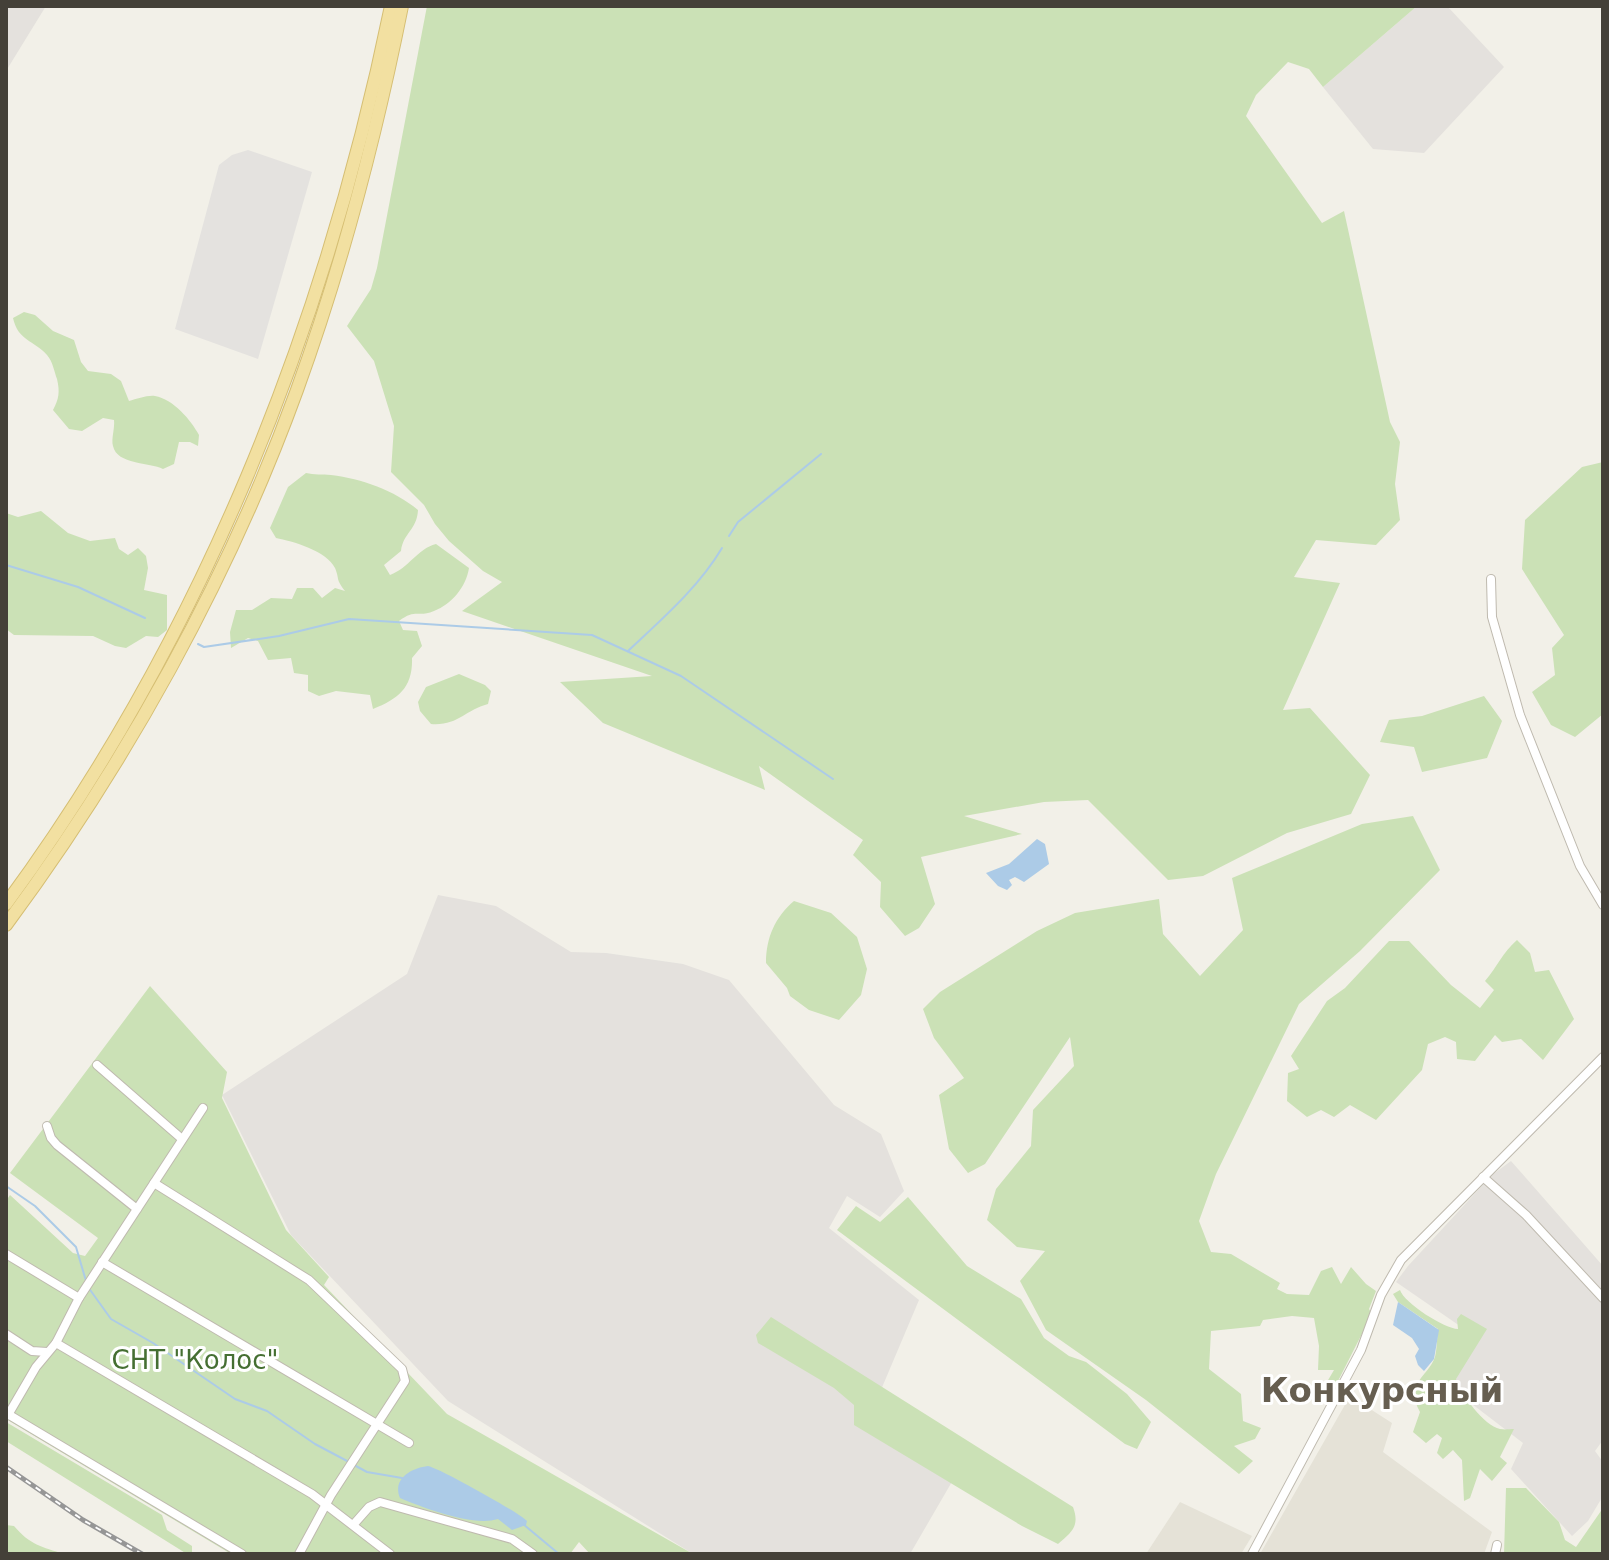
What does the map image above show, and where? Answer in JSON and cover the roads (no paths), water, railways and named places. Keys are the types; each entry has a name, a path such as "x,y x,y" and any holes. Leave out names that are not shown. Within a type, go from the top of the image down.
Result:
{"main road":[{"path":"6,904 55,834 142,693 247,482 285,386 322,274 364,128 391,6"},
{"path":"6,925 66,839 153,697 188,633 258,489 297,390 328,297 374,132 402,6"}],"street":[{"path":"1491,579 1492,617 1520,715 1580,866 1603,905"},
{"path":"1252,1554 1361,1350 1391,1274 1422,1236 1603,1057"},
{"path":"97,1065 182,1139"},
{"path":"203,1108 79,1298 56,1343 7,1414 242,1554"},
{"path":"47,1126 57,1145 137,1209"},
{"path":"1483,1177 1526,1215 1603,1298"},
{"path":"154,1183 309,1280 402,1369 405,1381 331,1495 299,1554"},
{"path":"6,1254 79,1298"},
{"path":"102,1262 409,1443"},
{"path":"6,1334 32,1351 48,1351"},
{"path":"56,1343 312,1494 390,1554"},
{"path":"354,1524 369,1507 380,1502 512,1539 533,1554"}],"water":[{"path":"1037,839 1045,844 1049,864 1024,882 1015,877 1009,880 1012,885 1007,890 998,886 986,873 1009,864"},
{"path":"1398,1302 1439,1330 1434,1359 1424,1371 1418,1365 1415,1356 1419,1349 1412,1338 1393,1325"},
{"path":"428,1466 509,1509 527,1521 526,1525 512,1530 498,1519 462,1519 400,1498 401,1480 415,1469"}],"waterway":[{"path":"729,536 738,522 821,454"},
{"path":"628,651 691,589 722,548"},
{"path":"6,565 78,587 145,618"},
{"path":"198,644 204,647 279,636 349,619 592,635 681,676 833,779"},
{"path":"6,1186 35,1206 76,1247 86,1281"},
{"path":"88,1287 111,1319 153,1343 235,1399 267,1411 315,1444 349,1462"},
{"path":"354,1465 367,1472 402,1478"},
{"path":"523,1524 559,1554"}],"railway":[{"path":"6,1467 83,1520 142,1554"}],"district":[{"name":"Конкурсный","path":"1382,1390"}],"park label":[{"name":"СНТ \"Колос\"","path":"195,1360"}]}
